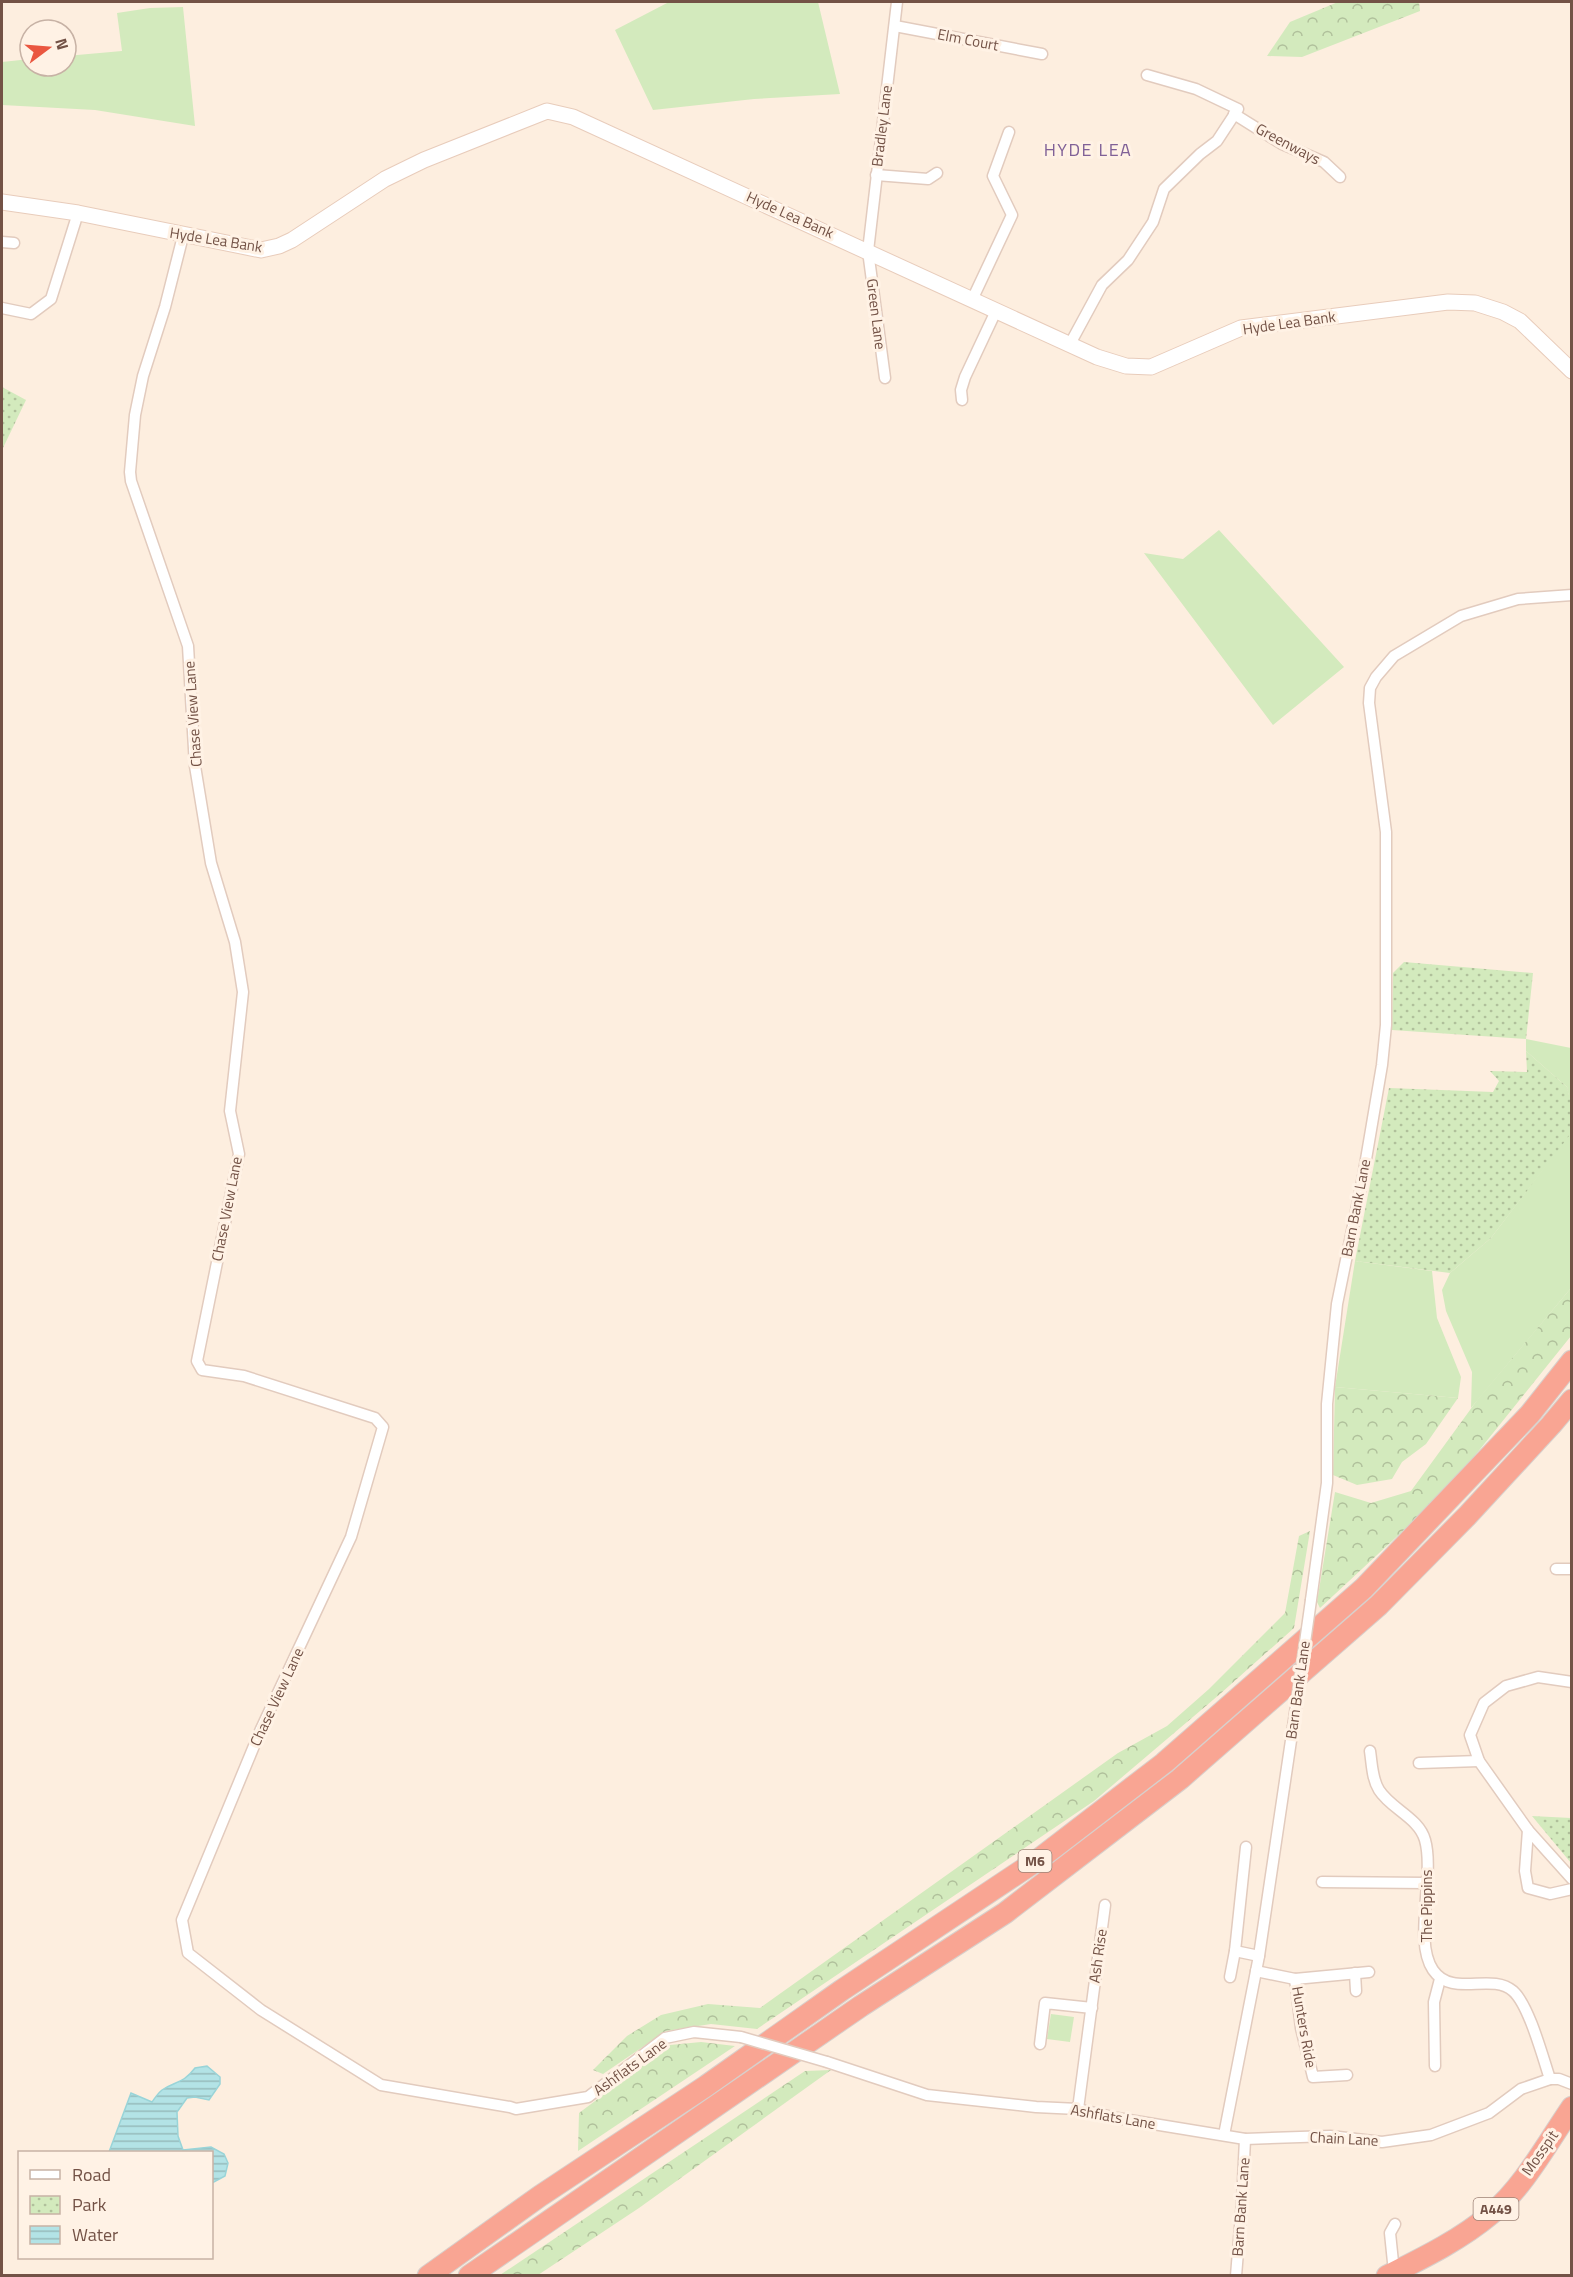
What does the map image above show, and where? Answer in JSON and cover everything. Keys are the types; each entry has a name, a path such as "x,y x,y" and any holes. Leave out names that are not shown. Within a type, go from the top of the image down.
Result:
{"highway":[{"name":"M6","path":"428,2276 540,2196 1039,1859 1164,1763 1364,1588 1530,1414 1572,1361"},
{"name":"M6","path":"469,2276 861,2006 1005,1913 1180,1779 1378,1605 1467,1516 1572,1400"},
{"name":"Mosspit","path":"1390,2274 1465,2233 1491,2214 1516,2187 1572,2108"}],"street":[{"name":"Bradley Lane","path":"868,251 897,2"},
{"name":"Elm Court","path":"894,26 1042,54"},
{"name":"Greenways","path":"1147,75 1196,89 1236,112 1282,144 1324,162 1340,177"},
{"name":"Hyde Lea Bank","path":"2,202 78,213 261,250 292,240 385,179 424,160 547,111 573,117 996,311 1121,364 1151,367 1242,328 1448,302 1468,302 1503,312 1520,321 1572,371"},
{"path":"1070,344 1101,285 1128,260 1153,222 1164,189 1217,141 1236,112"},
{"path":"972,300 1012,215 993,176 1009,132"},
{"path":"876,175 928,179 937,173"},
{"path":"2,308 31,314 51,299 78,213"},
{"name":"Chase View Lane","path":"182,1920 261,1729 351,1537 382,1433 382,1427 375,1418 244,1376 202,1370 197,1361 239,1154 230,1111 243,992 236,942 211,863 197,777 189,646 131,481 130,472 133,426 142,376 165,307 183,236"},
{"path":"2,242 14,243"},
{"name":"Green Lane","path":"868,251 885,378"},
{"path":"962,400 961,390 964,377 996,311"},
{"name":"Barn Bank Lane","path":"1224,2135 1259,1956 1327,1483 1327,1404 1337,1304 1363,1177 1382,1065 1386,1025 1386,832 1369,703 1370,688 1394,656 1461,616 1518,599 1572,595"},
{"path":"1556,1569 1572,1569"},
{"path":"1572,1682 1538,1677 1506,1686 1484,1702 1470,1735 1479,1761 1528,1830 1572,1879"},
{"name":"The Pippins","path":"1370,1751 1374,1781 1380,1791 1411,1819 1425,1838 1427,1958 1440,1979"},
{"path":"1419,1763 1479,1761"},
{"path":"1528,1830 1525,1871 1528,1888 1550,1894 1572,1889"},
{"path":"1230,1977 1235,1951 1246,1846"},
{"path":"1322,1882 1426,1883"},
{"name":"Ash Rise","path":"1078,2109 1105,1905"},
{"name":"Ashflats Lane","path":"182,1920 188,1953 261,2010 381,2085 516,2109 588,2097 665,2038 694,2032 741,2037 827,2062 927,2096 1078,2109 1117,2118 1245,2139"},
{"path":"1235,1951 1259,1956"},
{"path":"1256,1971 1295,1979 1369,1972"},
{"path":"1355,1974 1356,1990"},
{"name":"Hunters Ride","path":"1295,1979 1301,2028 1313,2077 1347,2075"},
{"path":"1435,2067 1434,2002 1440,1979 1467,1985 1499,1985 1512,1990 1520,2000 1550,2079 1559,2079 1572,2084"},
{"path":"1040,2044 1045,2003 1092,2008"},
{"name":"Chain Lane","path":"1245,2139 1330,2136 1382,2142 1431,2135 1489,2113 1521,2089 1550,2079"},
{"name":"Barn Bank Lane","path":"1236,2276 1245,2139"},
{"path":"1390,2274 1390,2233 1395,2224"}],"green space":[{"path":"669,2 818,2 840,94 754,99 653,110 615,30"},
{"path":"1338,2 1419,2 1420,11 1302,57 1267,56 1290,22"},
{"path":"183,7 195,126 95,110 2,105 2,62 18,60 18,78 78,78 78,55 122,51 117,13 150,8"},
{"path":"2,387 26,400 2,450"},
{"path":"1219,530 1344,667 1273,725 1144,553 1183,559"},
{"path":"1404,962 1533,973 1526,1039 1392,1030 1393,973"},
{"path":"1526,1039 1571,1048 1571,1108 1567,1087 1526,1051"},
{"path":"1526,1051 1567,1087 1572,1108 1569,1136 1491,1238 1450,1273 1355,1261 1389,1088 1493,1092 1499,1081 1490,1071 1527,1072"},
{"path":"1571,1114 1571,1288 1471,1408 1472,1372 1446,1311 1442,1290 1450,1273 1491,1238 1568,1136"},
{"path":"1355,1261 1432,1271 1437,1318 1461,1377 1458,1398 1335,1387"},
{"path":"1571,1288 1571,1336 1448,1489 1320,1608 1317,1602 1335,1492 1371,1503 1411,1491 1478,1399"},
{"path":"1335,1387 1458,1398 1426,1444 1402,1462 1392,1479 1357,1485 1333,1475"},
{"path":"1310,1531 1294,1628 1094,1801 757,2029 711,2024 666,2031 603,2074 593,2070 627,2036 661,2015 708,2004 760,2008 1118,1753 1167,1726 1209,1689 1285,1613 1299,1536"},
{"path":"1532,1816 1571,1818 1571,1863"},
{"path":"1051,2014 1074,2017 1070,2042 1047,2039"},
{"path":"701,2042 735,2046 578,2151 579,2113 670,2045"},
{"path":"831,2070 639,2208 538,2275 500,2275 805,2071"}],"water":[{"path":"207,2066 220,2077 220,2084 209,2100 187,2098 177,2112 178,2136 183,2150 211,2147 224,2154 228,2163 225,2176 213,2182 213,2151 109,2151 131,2093 152,2102 162,2090 183,2080 195,2068"}],"district":[{"name":"HYDE LEA","path":"1088,150"}]}
